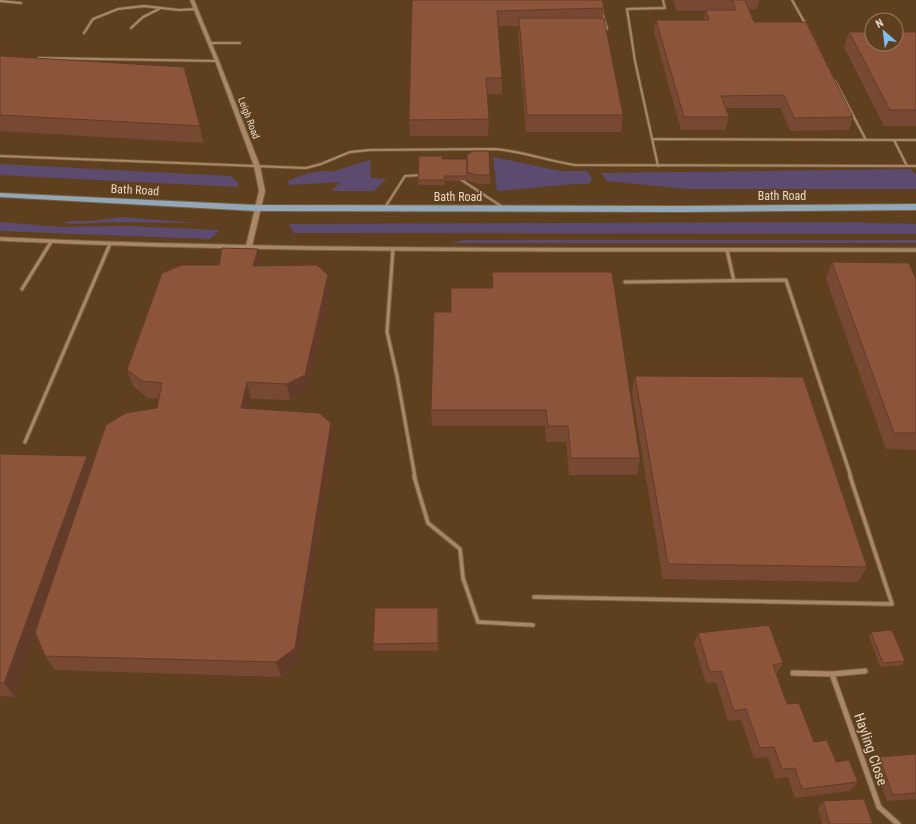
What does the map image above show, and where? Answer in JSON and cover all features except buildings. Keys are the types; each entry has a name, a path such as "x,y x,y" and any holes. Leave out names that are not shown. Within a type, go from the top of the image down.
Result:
{"main road":[{"name":"Bath Road","path":"0,195 258,208 506,209 916,207"}],"street":[{"name":"Leigh Road","path":"192,0 257,166 262,191 248,246"},
{"path":"0,239 110,244 393,249 916,250"},
{"path":"793,673 832,674 865,671"},
{"name":"Hayling Close","path":"832,674 879,807 898,824"}],"lane":[{"path":"658,166 634,53 627,9 665,8 663,0"},
{"path":"792,0 808,29"},
{"path":"0,1 21,2"},
{"path":"84,33 93,19 104,13 133,6 179,10 196,9"},
{"path":"600,7 607,30"},
{"path":"131,28 143,17 160,8"},
{"path":"209,43 240,43"},
{"path":"32,58 217,61"},
{"path":"832,75 866,140"},
{"path":"653,139 916,140"},
{"path":"894,140 907,166"},
{"path":"0,156 306,168 321,164 350,152 370,150 490,148 509,150 566,164 658,166 916,166"},
{"path":"384,209 405,176 426,175"},
{"path":"454,175 506,209"},
{"path":"22,289 51,242"},
{"path":"25,442 110,244"},
{"path":"393,249 386,332 397,376 412,468 428,524 460,549 464,578 478,622 533,625"},
{"path":"727,250 734,281"},
{"path":"534,597 892,604 786,280 625,282"}],"shaded area":[{"path":"493,157 561,171 587,171 592,179 589,184 497,191"},
{"path":"370,160 371,178 386,179 374,191 331,191 340,182 289,185 288,181 303,175 321,171 331,172"},
{"path":"0,164 230,176 238,182 238,187 0,175"},
{"path":"911,169 916,175 916,189 686,189 607,181 601,173"},
{"path":"120,217 200,223 62,223"},
{"path":"0,222 61,227 126,226 220,230 210,239 0,231"},
{"path":"860,222 916,224 916,234 294,233 289,224"},
{"path":"464,240 916,240 916,243 451,243"}]}
